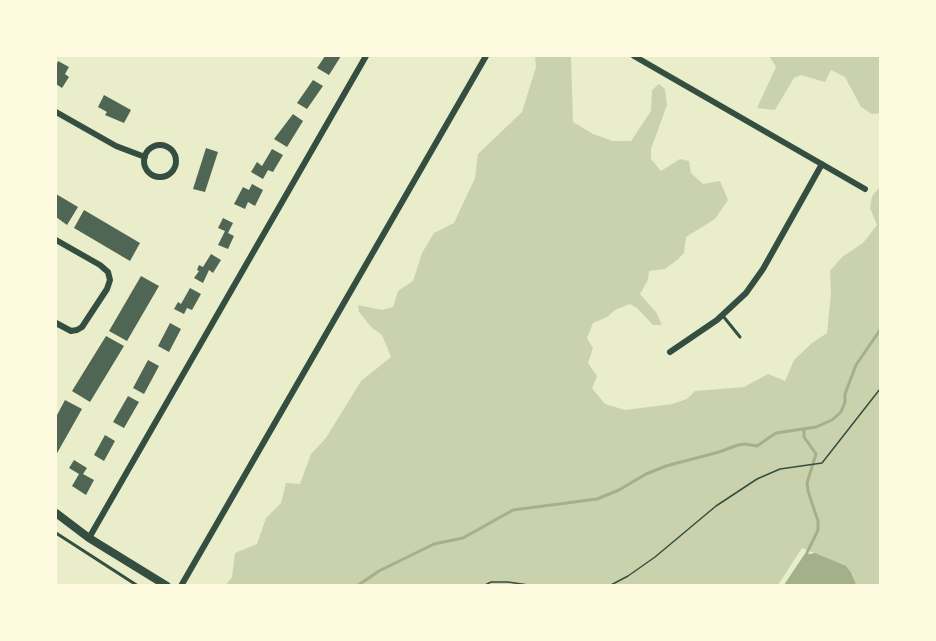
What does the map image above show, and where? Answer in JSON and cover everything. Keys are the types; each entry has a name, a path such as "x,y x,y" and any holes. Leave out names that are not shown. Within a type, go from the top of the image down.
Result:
{"street":[{"path":"89,538 366,56"},
{"path":"181,585 486,56"},
{"path":"634,56 865,189"},
{"path":"56,112 116,146 145,157"},
{"path":"155,146 165,146 174,152 177,163 172,173 162,178 156,177 147,171 145,157 147,152 155,146"},
{"path":"670,352 723,316 746,294 822,164"},
{"path":"56,240 100,265 110,276 107,289 85,324 77,330 67,330 56,323"},
{"path":"56,513 89,538 167,585"}],"lane":[{"path":"723,316 740,338"},
{"path":"56,534 138,585"}],"path":[{"path":"609,585 628,576 655,557 716,506 757,479 780,469 822,463 880,389"},
{"path":"483,585 491,582 535,585"}],"shaded area":[{"path":"535,56 571,56 573,122 593,134 613,141 631,141 651,111 652,90 659,84 665,89 667,105 651,149 651,159 661,171 680,159 689,161 691,173 703,184 720,181 728,200 715,219 686,237 684,253 677,260 665,269 649,271 648,280 640,294 656,312 662,325 653,325 630,304 593,323 587,338 593,348 588,363 597,376 592,388 605,404 625,410 672,404 687,399 695,391 744,387 768,374 785,381 794,360 827,333 831,294 830,271 842,257 863,243 877,225 870,208 872,196 880,187 880,585 854,585 853,574 822,556 802,548 778,585 225,586 232,577 235,553 257,544 266,518 281,503 286,483 300,484 311,454 326,438 361,381 391,357 382,335 372,328 359,312 358,305 382,310 393,307 398,291 413,281 422,253 434,233 454,223 475,178 478,154 522,112 536,67"},
{"path":"769,56 880,56 880,113 872,114 861,107 845,77 831,70 825,82 801,75 794,78 775,110 757,108 776,67"},
{"path":"815,553 846,566 856,585 784,585 804,555"}],"building":[{"path":"325,56 341,56 329,75 317,68"},
{"path":"58,61 69,67 65,74 69,77 62,88 56,84"},
{"path":"313,80 323,86 307,109 297,103"},
{"path":"104,95 131,110 124,123 105,115 107,112 98,107"},
{"path":"293,114 303,121 287,147 274,139"},
{"path":"206,148 218,152 205,192 193,189"},
{"path":"272,149 283,155 273,172 268,170 263,179 251,172 257,162 262,166"},
{"path":"252,184 263,190 255,206 248,202 245,209 234,204 243,187 249,190"},
{"path":"56,194 78,207 67,225 56,217"},
{"path":"84,210 140,243 130,261 74,228"},
{"path":"223,218 233,223 228,233 234,236 228,249 218,245 225,231 218,228"},
{"path":"211,254 221,260 213,273 209,270 203,283 194,278 199,271 197,270 199,265 203,267"},
{"path":"141,276 159,286 127,341 109,331"},
{"path":"190,288 201,294 192,310 187,308 184,314 174,309 178,302 181,304"},
{"path":"170,323 181,329 169,352 158,346"},
{"path":"106,336 124,346 90,402 72,391"},
{"path":"148,360 159,366 144,394 133,388"},
{"path":"128,396 139,402 124,428 113,422"},
{"path":"65,400 82,409 56,455 56,417"},
{"path":"105,435 115,441 104,461 94,455"},
{"path":"74,460 87,468 83,474 94,480 86,495 72,486 79,474 69,468"}],"waterway":[{"path":"357,586 379,571 434,544 463,538 513,510 597,499 666,466 738,445 757,446 776,433 816,427 832,420 841,412 856,365 880,330"},
{"path":"804,429 804,437 816,454 807,483 818,521 818,530 805,557"}]}
